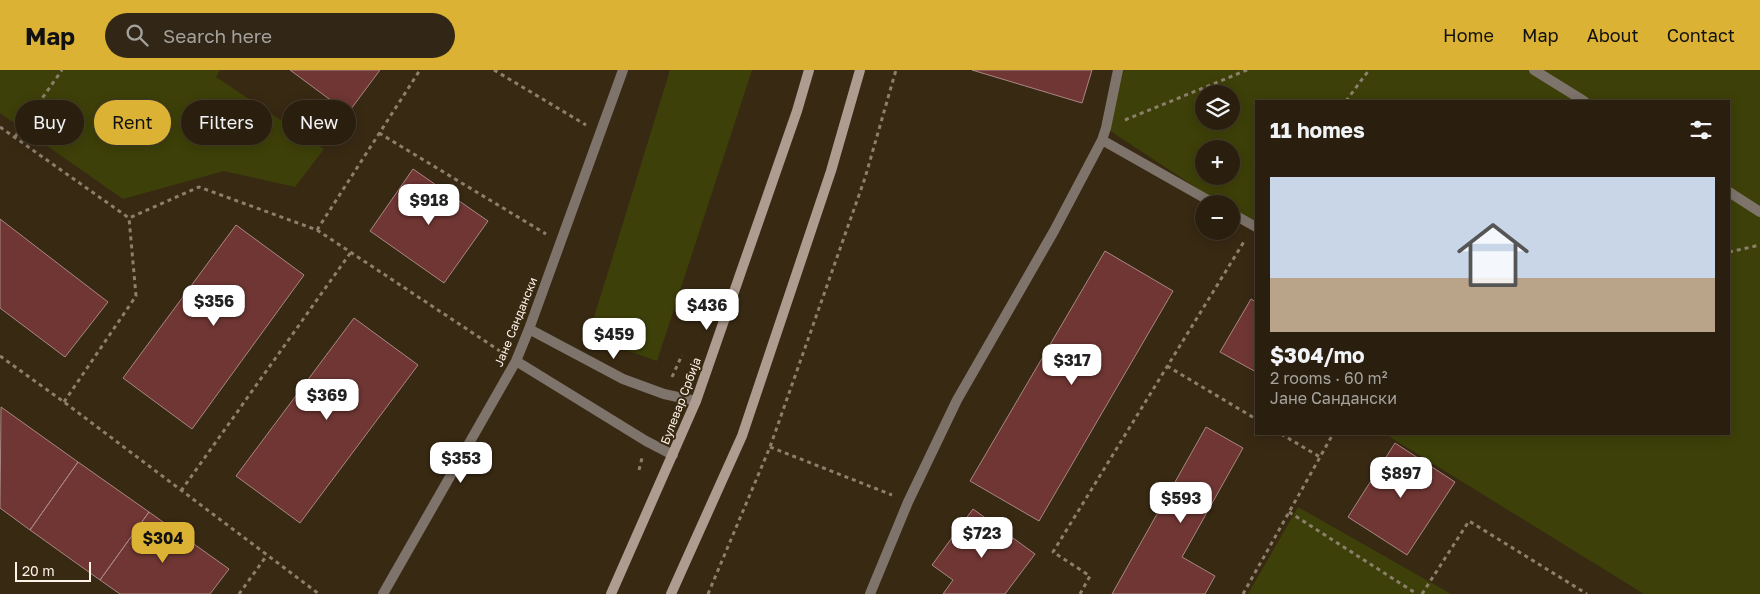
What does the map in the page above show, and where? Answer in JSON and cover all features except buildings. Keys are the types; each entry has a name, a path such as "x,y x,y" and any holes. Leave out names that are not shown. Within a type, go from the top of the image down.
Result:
{"street":[{"name":"Јане Сандански","path":"383,594 516,361 529,330 623,70"},
{"name":"Булевар Србија","path":"611,594 696,401 797,111 809,70"},
{"path":"671,594 742,436 831,171 860,70"},
{"path":"870,594 908,502 957,400 1054,231 1102,140 1118,70"},
{"path":"1534,70 1582,100"},
{"path":"1102,140 1199,195"},
{"path":"1730,193 1760,212"},
{"path":"1240,218 1255,226"},
{"path":"529,330 623,379 664,394 696,401"},
{"path":"516,361 646,441 673,455"}],"path":[{"path":"14,137 62,70"},
{"path":"317,230 420,70"},
{"path":"494,70 600,133"},
{"path":"708,594 770,447 865,178 896,70"},
{"path":"1106,128 1247,70"},
{"path":"1347,100 1369,70"},
{"path":"0,126 128,218 136,296 64,402"},
{"path":"379,133 561,242"},
{"path":"128,218 199,187 317,230 516,361"},
{"path":"1730,252 1760,245"},
{"path":"1080,594 1090,576 1053,552 1238,250"},
{"path":"180,491 351,252"},
{"path":"664,394 682,355"},
{"path":"0,356 64,402 318,594"},
{"path":"1167,366 1255,418"},
{"path":"1282,435 1320,458"},
{"path":"1243,594 1333,435"},
{"path":"770,447 908,502"},
{"path":"1289,512 1417,594"},
{"path":"1422,594 1469,521 1587,594"},
{"path":"239,594 267,556"}],"shaded area":[{"path":"0,70 220,70 216,77 250,100 181,100 181,145 272,145 272,114 282,121 282,145 318,145 324,149 295,187 224,171 123,199 46,145 84,145 84,100 15,100 15,123 0,113"},
{"path":"670,70 752,70 657,361 588,337"},
{"path":"1120,70 1760,70 1760,594 1644,594 1387,435 1730,435 1730,100 1255,100 1255,226 1240,216 1240,195 1207,195 1106,128"},
{"path":"1298,507 1451,594 1248,594"}]}
